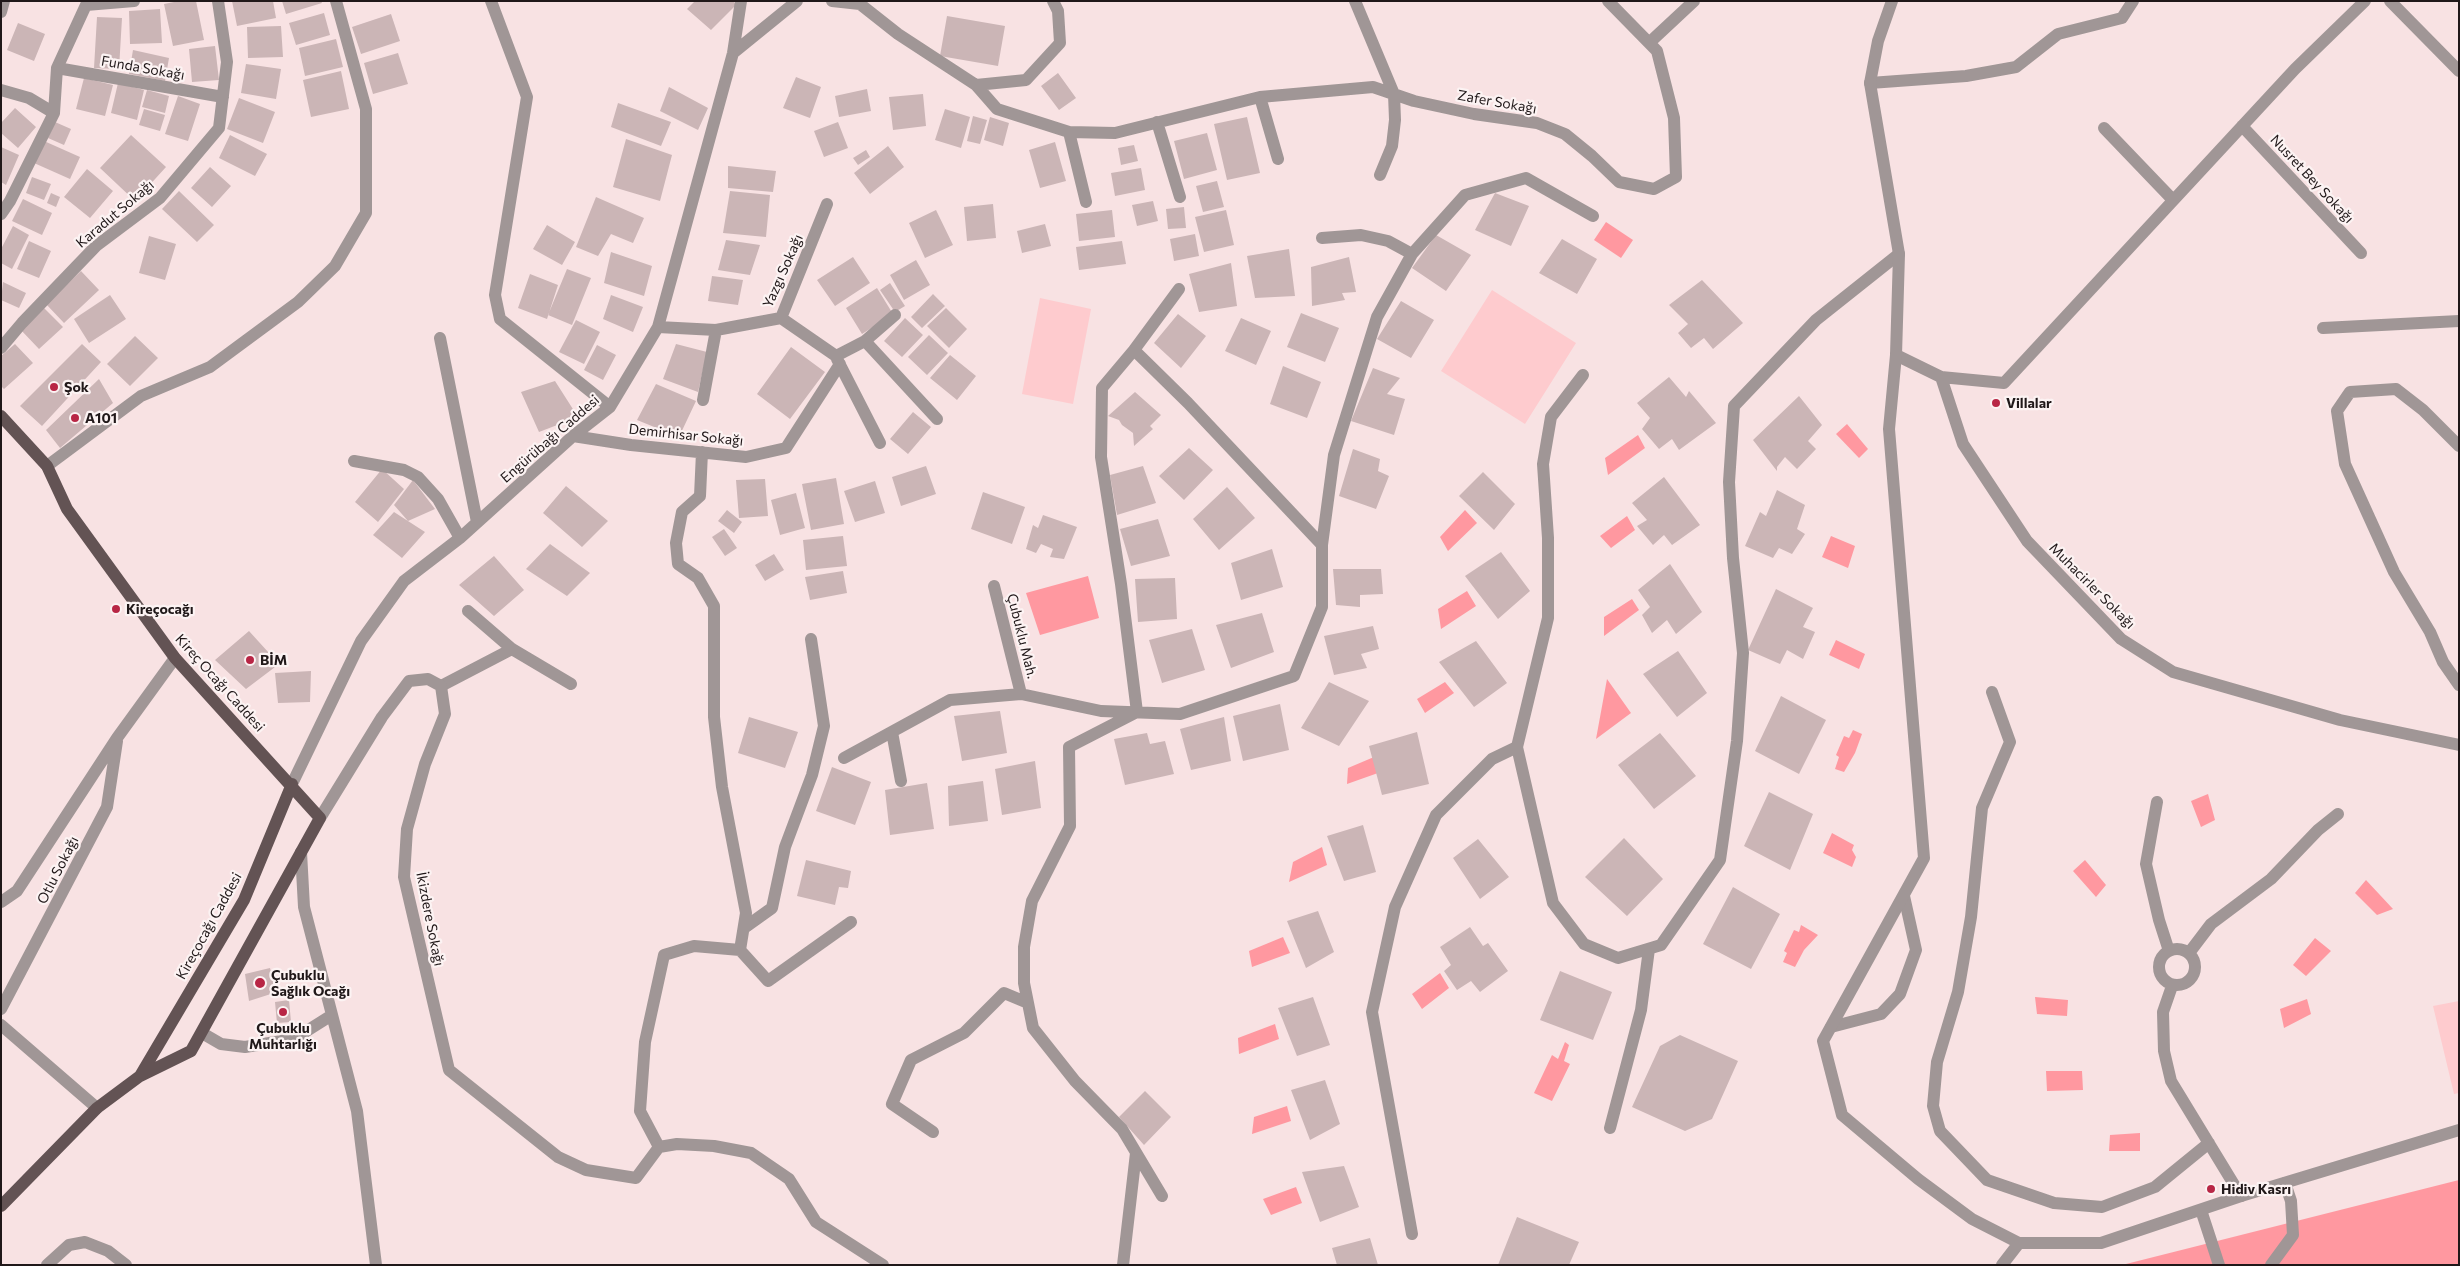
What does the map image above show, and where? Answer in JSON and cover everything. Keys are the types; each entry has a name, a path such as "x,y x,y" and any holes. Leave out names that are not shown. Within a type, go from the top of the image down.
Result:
{"main road":[{"name":"Kireç Ocağı Caddesi","path":"1,416 48,466 67,509 175,658 292,784 320,818"},
{"name":"Kireçocağı Caddesi","path":"140,1076 244,900 292,784"},
{"name":"Kireçocağı Caddesi","path":"1,1206 97,1108 140,1076 192,1051 320,818"}],"street":[{"path":"1,12 4,1"},
{"path":"1,214 10,201 54,113 57,68 86,5 134,1"},
{"name":"Karadut Sokağı","path":"1,348 22,323 96,246 160,198 219,128 227,62 218,1"},
{"path":"48,466 141,396 210,367 298,302 335,266 366,213 366,109 336,1"},
{"path":"491,1 527,97 495,295 500,319 610,407"},
{"name":"Engürübağı Caddesi","path":"292,784 360,641 404,581 460,538 573,436 610,407 658,327 733,53 741,1"},
{"path":"733,53 797,1"},
{"name":"Zafer Sokağı","path":"832,1 860,4 898,34 976,85 996,110 1069,132 1114,133 1260,97 1373,87 1474,114 1537,123 1565,134 1619,182 1654,189 1676,177 1674,118 1657,51 1608,1"},
{"path":"976,85 1026,80 1060,43 1058,11 1054,1"},
{"path":"1355,1 1394,94 1396,120 1392,146 1380,175"},
{"path":"1649,43 1694,1"},
{"path":"1892,1 1878,41 1870,83 1899,254 1896,356 1889,430 1924,858 1823,1041 1842,1116 1918,1179 1972,1219 2019,1243 2101,1243 2241,1196 2459,1130"},
{"path":"1870,83 1966,76 2016,67 2058,34 2122,18 2133,1"},
{"path":"1896,356 1941,378 2004,383 2295,69 2365,1"},
{"path":"2390,1 2459,71"},
{"name":"Funda Sokağı","path":"57,68 223,97"},
{"path":"1,90 29,98 54,113"},
{"path":"1260,97 1278,159"},
{"path":"1157,122 1180,197"},
{"name":"Nusret Bey Sokağı","path":"2242,126 2361,252"},
{"path":"2104,128 2173,200"},
{"path":"1069,132 1086,202"},
{"path":"844,758 950,700 1021,694 1101,711 1180,714 1294,676 1322,607 1322,545 1334,455 1377,318 1412,254 1465,195 1526,178 1593,216"},
{"name":"Yazgı Sokağı","path":"658,327 716,330 781,318 828,204"},
{"path":"1322,238 1361,235 1388,241 1412,254"},
{"path":"1582,375 1550,417 1543,464 1548,538 1548,618 1517,747 1553,903 1584,944 1618,958 1660,945 1720,860 1737,741 1742,653 1728,482 1734,406 1816,320 1899,254"},
{"path":"1137,712 1121,584 1101,457 1102,388 1134,350 1179,289"},
{"path":"838,360 895,316"},
{"path":"781,318 838,360 880,443"},
{"path":"2323,328 2459,321"},
{"path":"703,400 716,330"},
{"path":"440,338 477,522"},
{"path":"865,341 937,419"},
{"path":"1134,350 1188,402 1322,545"},
{"name":"Demirhisar Sokağı","path":"573,436 746,457 786,448 838,360"},
{"name":"Muhacirler Sokağı","path":"1941,378 1963,444 2027,541 2121,639 2173,672 2340,720 2459,745"},
{"path":"2459,446 2423,410 2396,389 2350,392 2337,411 2345,464 2394,572 2430,632 2443,662 2459,684"},
{"path":"702,452 700,496 682,512 676,543 678,564 698,578 714,606 714,717 722,787 746,913 740,950"},
{"path":"354,461 404,470 418,477 438,499 460,538"},
{"name":"Çubuklu Mah.","path":"994,586 1021,694"},
{"path":"468,611 512,649 571,684"},
{"path":"744,928 772,908 785,847 812,775 824,726 811,639"},
{"path":"320,818 382,717 409,681 428,679 441,686 512,649"},
{"path":"1,902 16,891 117,738 175,658"},
{"name":"İkizdere Sokağı","path":"441,686 445,714 425,764 407,830 404,877 449,1070 558,1157 586,1170 636,1178 659,1147"},
{"path":"1992,692 2010,742 1982,808 1971,917 1958,992 1937,1062 1933,1106 1940,1131 1987,1180 2054,1203 2102,1207 2155,1187 2209,1143"},
{"path":"1137,712 1069,747 1070,826 1032,901 1024,947 1024,983 1033,1028 1075,1081 1122,1129 1162,1196"},
{"path":"892,732 901,781"},
{"name":"Otlu Sokağı","path":"1,1009 107,807 117,738"},
{"path":"1412,1234 1372,1012 1394,907 1436,814 1492,759 1517,747"},
{"path":"2157,802 2146,864 2159,920 2169,951"},
{"path":"2189,953 2211,924 2272,879 2318,830 2338,814"},
{"path":"301,852 304,907 357,1111 375,1263"},
{"path":"1831,1026 1881,1014 1900,994 1916,950 1904,896"},
{"path":"851,922 768,981 740,950 694,946 664,955 645,1042 640,1111 659,1147 677,1144 714,1146 751,1153 789,1179 816,1222 883,1265"},
{"path":"1610,1128 1641,1010 1649,948"},
{"path":"2174,948 2189,953 2196,965 2193,977 2182,985 2172,986 2164,981 2158,968 2164,954 2174,948"},
{"path":"2172,986 2163,1012 2164,1051 2171,1081 2241,1196"},
{"path":"933,1132 892,1104 911,1060 964,1033 1004,993 1028,1003"},
{"path":"202,1033 221,1044 245,1047 294,1039 332,1015"},
{"path":"1,1025 97,1108"},
{"path":"1123,1265 1136,1153"},
{"path":"2271,1265 2293,1235 2291,1202 2285,1183"},
{"path":"2200,1210 2218,1265"},
{"path":"47,1265 69,1245 85,1242 108,1251 126,1265"},
{"path":"2002,1265 2019,1243"}],"shaded area":[{"path":"1606,222 1633,240 1621,258 1594,240"},
{"path":"1492,290 1576,343 1525,424 1441,371"},
{"path":"1040,298 1091,309 1073,404 1022,394"},
{"path":"1847,424 1868,449 1859,458 1836,434"},
{"path":"1638,435 1645,448 1608,475 1605,458"},
{"path":"1465,510 1477,523 1448,551 1440,537"},
{"path":"1627,516 1635,530 1611,548 1600,536"},
{"path":"1831,536 1855,546 1848,568 1822,557"},
{"path":"1088,576 1099,618 1040,635 1026,593"},
{"path":"1467,591 1476,606 1441,629 1438,609"},
{"path":"1632,599 1639,610 1604,636 1604,617"},
{"path":"1836,640 1865,654 1859,669 1829,655"},
{"path":"1607,679 1631,713 1596,739"},
{"path":"1445,682 1454,693 1425,713 1417,699"},
{"path":"1853,730 1862,734 1855,753 1844,772 1835,769 1839,757 1836,755 1844,736 1849,738"},
{"path":"1374,757 1378,773 1347,784 1348,768"},
{"path":"2208,794 2215,820 2201,827 2191,801"},
{"path":"1832,833 1854,845 1852,850 1856,857 1852,867 1823,853"},
{"path":"1322,847 1327,865 1289,882 1293,862"},
{"path":"2085,860 2106,885 2096,897 2073,871"},
{"path":"2366,880 2393,909 2377,915 2355,893"},
{"path":"1801,925 1818,935 1804,950 1795,967 1783,962 1787,953 1784,951 1794,930 1799,932"},
{"path":"1283,937 1290,953 1252,967 1249,951"},
{"path":"2315,938 2331,951 2306,976 2293,965"},
{"path":"1440,973 1449,988 1422,1009 1412,994"},
{"path":"2035,997 2068,1000 2067,1016 2037,1014"},
{"path":"2307,999 2311,1014 2284,1028 2280,1009"},
{"path":"2459,1001 2459,1093 2454,1094 2433,1006"},
{"path":"1275,1024 1279,1039 1239,1054 1238,1038"},
{"path":"1565,1042 1569,1045 1564,1061 1570,1064 1552,1101 1534,1093 1552,1055 1558,1059"},
{"path":"2046,1071 2082,1071 2083,1090 2047,1091"},
{"path":"1287,1106 1291,1121 1252,1134 1254,1117"},
{"path":"2140,1133 2140,1151 2109,1151 2110,1135"},
{"path":"2459,1180 2459,1265 2122,1265"},
{"path":"1296,1187 1302,1203 1271,1215 1263,1199"}],"building":[{"path":"179,1 196,1 204,40 173,46 164,4"},
{"path":"232,1 273,1 276,18 237,26"},
{"path":"282,1 321,1 322,3 286,14"},
{"path":"695,1 733,1 736,5 711,30 687,9"},
{"path":"160,9 162,43 130,44 129,11"},
{"path":"324,13 330,35 296,45 289,23"},
{"path":"391,14 400,41 361,54 352,27"},
{"path":"947,16 1005,26 998,66 940,56"},
{"path":"97,17 122,18 119,69 94,68"},
{"path":"18,23 45,34 34,61 7,50"},
{"path":"281,26 283,57 248,58 247,27"},
{"path":"336,39 343,67 305,76 299,48"},
{"path":"215,46 219,80 192,82 189,49"},
{"path":"133,50 169,58 165,81 129,74"},
{"path":"398,53 408,84 373,94 364,63"},
{"path":"246,64 281,69 276,99 241,93"},
{"path":"341,71 349,109 311,117 303,80"},
{"path":"1058,73 1076,98 1059,110 1041,86"},
{"path":"796,77 821,87 810,118 783,108"},
{"path":"84,78 113,85 105,116 76,109"},
{"path":"118,83 144,90 137,120 111,113"},
{"path":"669,87 708,108 698,130 660,111"},
{"path":"867,89 871,111 839,117 835,96"},
{"path":"147,90 169,96 165,113 142,107"},
{"path":"923,94 926,126 893,130 889,97"},
{"path":"178,96 200,104 188,141 165,134"},
{"path":"239,98 275,112 263,143 227,129"},
{"path":"618,103 671,122 661,146 611,127"},
{"path":"15,108 36,127 18,148 1,133 1,123"},
{"path":"144,109 165,115 160,131 139,125"},
{"path":"945,109 970,117 961,148 935,140"},
{"path":"973,116 987,120 980,144 967,141"},
{"path":"990,117 1009,123 1003,146 984,140"},
{"path":"1247,117 1260,173 1227,180 1214,124"},
{"path":"55,122 71,129 64,145 48,138"},
{"path":"838,122 848,148 824,157 814,131"},
{"path":"1207,133 1217,170 1184,179 1174,141"},
{"path":"131,135 166,167 135,201 100,168"},
{"path":"230,135 267,154 255,176 219,158"},
{"path":"626,139 672,155 660,201 613,187"},
{"path":"44,141 80,157 70,179 34,163"},
{"path":"1055,142 1066,181 1040,188 1029,150"},
{"path":"1134,145 1138,161 1121,165 1118,148"},
{"path":"888,146 904,167 870,194 854,173"},
{"path":"1,147 19,155 6,185 1,182"},
{"path":"866,150 870,157 858,165 853,158"},
{"path":"728,166 776,171 773,192 728,188"},
{"path":"210,167 231,186 212,207 191,188"},
{"path":"1141,168 1145,190 1115,196 1111,173"},
{"path":"87,169 113,191 90,218 64,197"},
{"path":"32,177 51,184 44,200 26,193"},
{"path":"1217,181 1224,207 1203,212 1196,186"},
{"path":"179,191 214,225 197,242 162,209"},
{"path":"730,191 770,195 766,237 723,233"},
{"path":"51,193 60,197 56,207 47,203"},
{"path":"1495,193 1529,206 1511,246 1475,230"},
{"path":"596,197 644,218 633,243 611,234 598,256 576,247"},
{"path":"23,199 52,213 42,235 12,221"},
{"path":"1153,201 1158,221 1137,226 1132,205"},
{"path":"993,204 996,238 967,241 964,207"},
{"path":"1184,207 1186,228 1168,229 1166,209"},
{"path":"936,210 953,245 925,258 909,223"},
{"path":"1112,210 1115,237 1079,241 1076,214"},
{"path":"1226,210 1234,245 1204,252 1195,217"},
{"path":"1045,224 1051,246 1022,253 1017,231"},
{"path":"547,225 575,242 562,265 533,249"},
{"path":"13,226 29,235 12,269 1,263 1,249"},
{"path":"1195,234 1199,256 1174,261 1170,239"},
{"path":"1436,235 1471,255 1446,291 1412,268"},
{"path":"149,236 176,244 165,280 139,273"},
{"path":"1562,239 1597,259 1577,294 1539,273"},
{"path":"726,240 760,245 750,275 718,270"},
{"path":"29,241 51,251 39,278 17,269"},
{"path":"1122,241 1126,264 1079,270 1076,247"},
{"path":"1289,249 1295,296 1255,298 1247,256"},
{"path":"611,252 652,266 644,296 604,283"},
{"path":"853,257 870,283 835,306 817,280"},
{"path":"1349,257 1356,292 1342,293 1345,300 1312,306 1311,267"},
{"path":"916,260 930,285 904,300 890,275"},
{"path":"1231,263 1237,306 1199,312 1189,274"},
{"path":"567,269 591,278 572,325 548,315"},
{"path":"81,271 99,290 64,323 46,304"},
{"path":"530,274 558,285 547,319 518,308"},
{"path":"712,276 743,280 738,305 708,301"},
{"path":"1702,280 1743,323 1713,349 1704,338 1691,348 1678,333 1688,324 1669,305"},
{"path":"3,282 26,293 19,308 1,300"},
{"path":"890,283 905,306 895,312 880,290"},
{"path":"877,288 893,314 862,334 846,308"},
{"path":"933,294 945,306 922,328 911,317"},
{"path":"110,295 126,319 89,343 74,319"},
{"path":"611,295 643,307 633,332 603,319"},
{"path":"1401,301 1434,320 1411,358 1377,339"},
{"path":"43,307 63,327 39,349 20,329"},
{"path":"946,308 967,329 949,348 927,326"},
{"path":"1301,313 1339,328 1325,362 1287,347"},
{"path":"1178,314 1206,336 1181,368 1154,343"},
{"path":"905,318 923,335 902,357 884,341"},
{"path":"1241,318 1271,331 1256,365 1225,351"},
{"path":"576,320 600,332 584,364 559,352"},
{"path":"929,335 948,353 927,375 908,357"},
{"path":"135,336 158,358 130,386 107,364"},
{"path":"15,344 33,363 4,389 1,386 1,356"},
{"path":"82,344 101,362 42,426 20,406"},
{"path":"676,344 707,352 698,392 663,379"},
{"path":"597,345 616,355 603,380 584,370"},
{"path":"791,347 825,372 790,419 757,394"},
{"path":"950,355 976,376 957,400 930,378"},
{"path":"1283,366 1321,382 1307,418 1270,404"},
{"path":"1373,368 1400,378 1387,394 1405,399 1394,435 1351,421"},
{"path":"1669,377 1686,397 1689,391 1716,423 1679,450 1672,439 1659,449 1642,429 1650,418 1637,403"},
{"path":"99,379 113,403 60,448 46,430"},
{"path":"555,381 578,417 539,432 521,392"},
{"path":"656,384 696,401 679,437 637,420"},
{"path":"1135,392 1161,415 1150,426 1153,429 1134,446 1133,433 1122,425 1119,420 1108,416"},
{"path":"1799,396 1822,425 1808,441 1816,449 1797,469 1785,457 1777,467 1777,471 1753,440"},
{"path":"913,412 931,427 908,454 890,439"},
{"path":"1189,448 1213,470 1184,500 1159,476"},
{"path":"1353,449 1380,459 1378,471 1389,476 1376,509 1339,496"},
{"path":"926,466 936,494 901,506 892,477"},
{"path":"1143,466 1156,503 1117,515 1110,475"},
{"path":"382,469 404,489 378,522 355,502"},
{"path":"1483,472 1515,504 1494,530 1459,496"},
{"path":"1664,477 1700,525 1672,545 1664,535 1653,545 1637,526 1647,520 1632,503"},
{"path":"836,478 844,524 811,530 802,484"},
{"path":"765,479 768,516 739,518 736,480"},
{"path":"413,480 435,509 408,521 394,505"},
{"path":"875,481 885,513 855,522 844,491"},
{"path":"566,486 608,521 582,547 543,513"},
{"path":"1227,487 1255,518 1219,550 1193,519"},
{"path":"1777,490 1805,505 1797,529 1805,534 1792,554 1779,548 1773,558 1745,546 1760,512 1766,516"},
{"path":"983,492 1025,507 1012,544 971,529"},
{"path":"796,493 805,528 780,535 771,500"},
{"path":"727,510 742,522 734,533 718,521"},
{"path":"394,512 425,532 402,558 373,535"},
{"path":"1043,515 1077,527 1064,559 1050,557 1053,549 1041,544 1036,553 1026,549 1033,525 1038,528"},
{"path":"1158,519 1170,556 1131,566 1120,529"},
{"path":"724,529 737,548 725,556 712,537"},
{"path":"843,536 847,566 806,570 803,540"},
{"path":"550,544 590,573 567,596 526,569"},
{"path":"1272,549 1283,587 1241,600 1231,563"},
{"path":"1501,552 1530,591 1498,619 1465,576"},
{"path":"774,554 784,570 765,581 755,565"},
{"path":"494,556 524,590 494,616 459,585"},
{"path":"1670,564 1702,612 1676,634 1667,620 1652,633 1642,615 1650,607 1638,590"},
{"path":"1333,569 1381,569 1383,594 1360,595 1360,607 1336,605"},
{"path":"843,571 847,593 810,600 805,577"},
{"path":"1175,578 1177,619 1138,622 1135,579"},
{"path":"1776,589 1813,608 1803,627 1815,632 1803,659 1787,650 1780,664 1748,650"},
{"path":"1262,613 1274,652 1231,668 1216,625"},
{"path":"1373,626 1379,649 1361,654 1367,668 1334,675 1324,636"},
{"path":"1192,629 1205,670 1162,683 1149,640"},
{"path":"249,631 279,664 246,689 215,660"},
{"path":"1476,641 1507,683 1474,707 1439,662"},
{"path":"1678,651 1707,693 1677,717 1643,674"},
{"path":"311,671 310,702 278,703 275,673"},
{"path":"1329,682 1369,701 1339,746 1301,728"},
{"path":"1781,696 1826,720 1799,774 1755,751"},
{"path":"1280,704 1289,750 1243,761 1233,716"},
{"path":"1000,711 1007,753 962,761 954,716"},
{"path":"749,717 798,732 785,768 738,753"},
{"path":"1224,717 1231,761 1191,770 1180,729"},
{"path":"1417,732 1429,784 1382,795 1369,746"},
{"path":"1147,733 1150,744 1165,741 1174,774 1125,785 1114,739"},
{"path":"1660,733 1696,776 1654,809 1618,765"},
{"path":"1035,761 1041,808 1002,815 995,769"},
{"path":"832,767 871,782 855,825 816,811"},
{"path":"983,781 988,821 949,826 948,786"},
{"path":"927,783 934,829 890,835 885,790"},
{"path":"1769,792 1813,814 1790,870 1744,846"},
{"path":"1363,825 1376,872 1344,881 1327,836"},
{"path":"1624,838 1663,879 1627,916 1585,877"},
{"path":"1478,839 1509,877 1480,899 1453,858"},
{"path":"806,860 851,871 848,888 839,887 835,905 797,896"},
{"path":"1733,887 1780,914 1751,969 1703,944"},
{"path":"1318,911 1334,952 1306,968 1287,921"},
{"path":"1470,927 1483,946 1488,943 1508,971 1480,992 1471,981 1457,990 1444,971 1451,965 1440,947"},
{"name":"Çubuklu Sağlık Ocağı","path":"270,968 277,992 249,1001 245,974"},
{"path":"1560,971 1612,992 1593,1040 1540,1020"},
{"path":"1313,997 1330,1045 1297,1056 1278,1008"},
{"name":"Çubuklu Muhtarlığı","path":"289,1000 291,1022 277,1023 275,1002"},
{"path":"1680,1035 1738,1061 1712,1119 1685,1131 1632,1107 1660,1046"},
{"path":"1325,1080 1340,1124 1310,1140 1291,1090"},
{"path":"1145,1091 1171,1117 1144,1145 1119,1117"},
{"path":"1344,1166 1359,1207 1320,1222 1302,1172"},
{"path":"1517,1217 1579,1242 1569,1265 1498,1265"},
{"path":"1370,1238 1378,1265 1337,1265 1332,1248"}],"place":[{"name":"Şok","path":"54,387"},
{"name":"Villalar","path":"1996,403"},
{"name":"A101","path":"75,418"},
{"name":"Kireçocağı","path":"116,609"},
{"name":"BİM","path":"250,660"},
{"name":"Çubuklu Sağlık Ocağı","path":"260,983"},
{"name":"Çubuklu Muhtarlığı","path":"283,1012"},
{"name":"Hidiv Kasrı","path":"2211,1189"}]}
